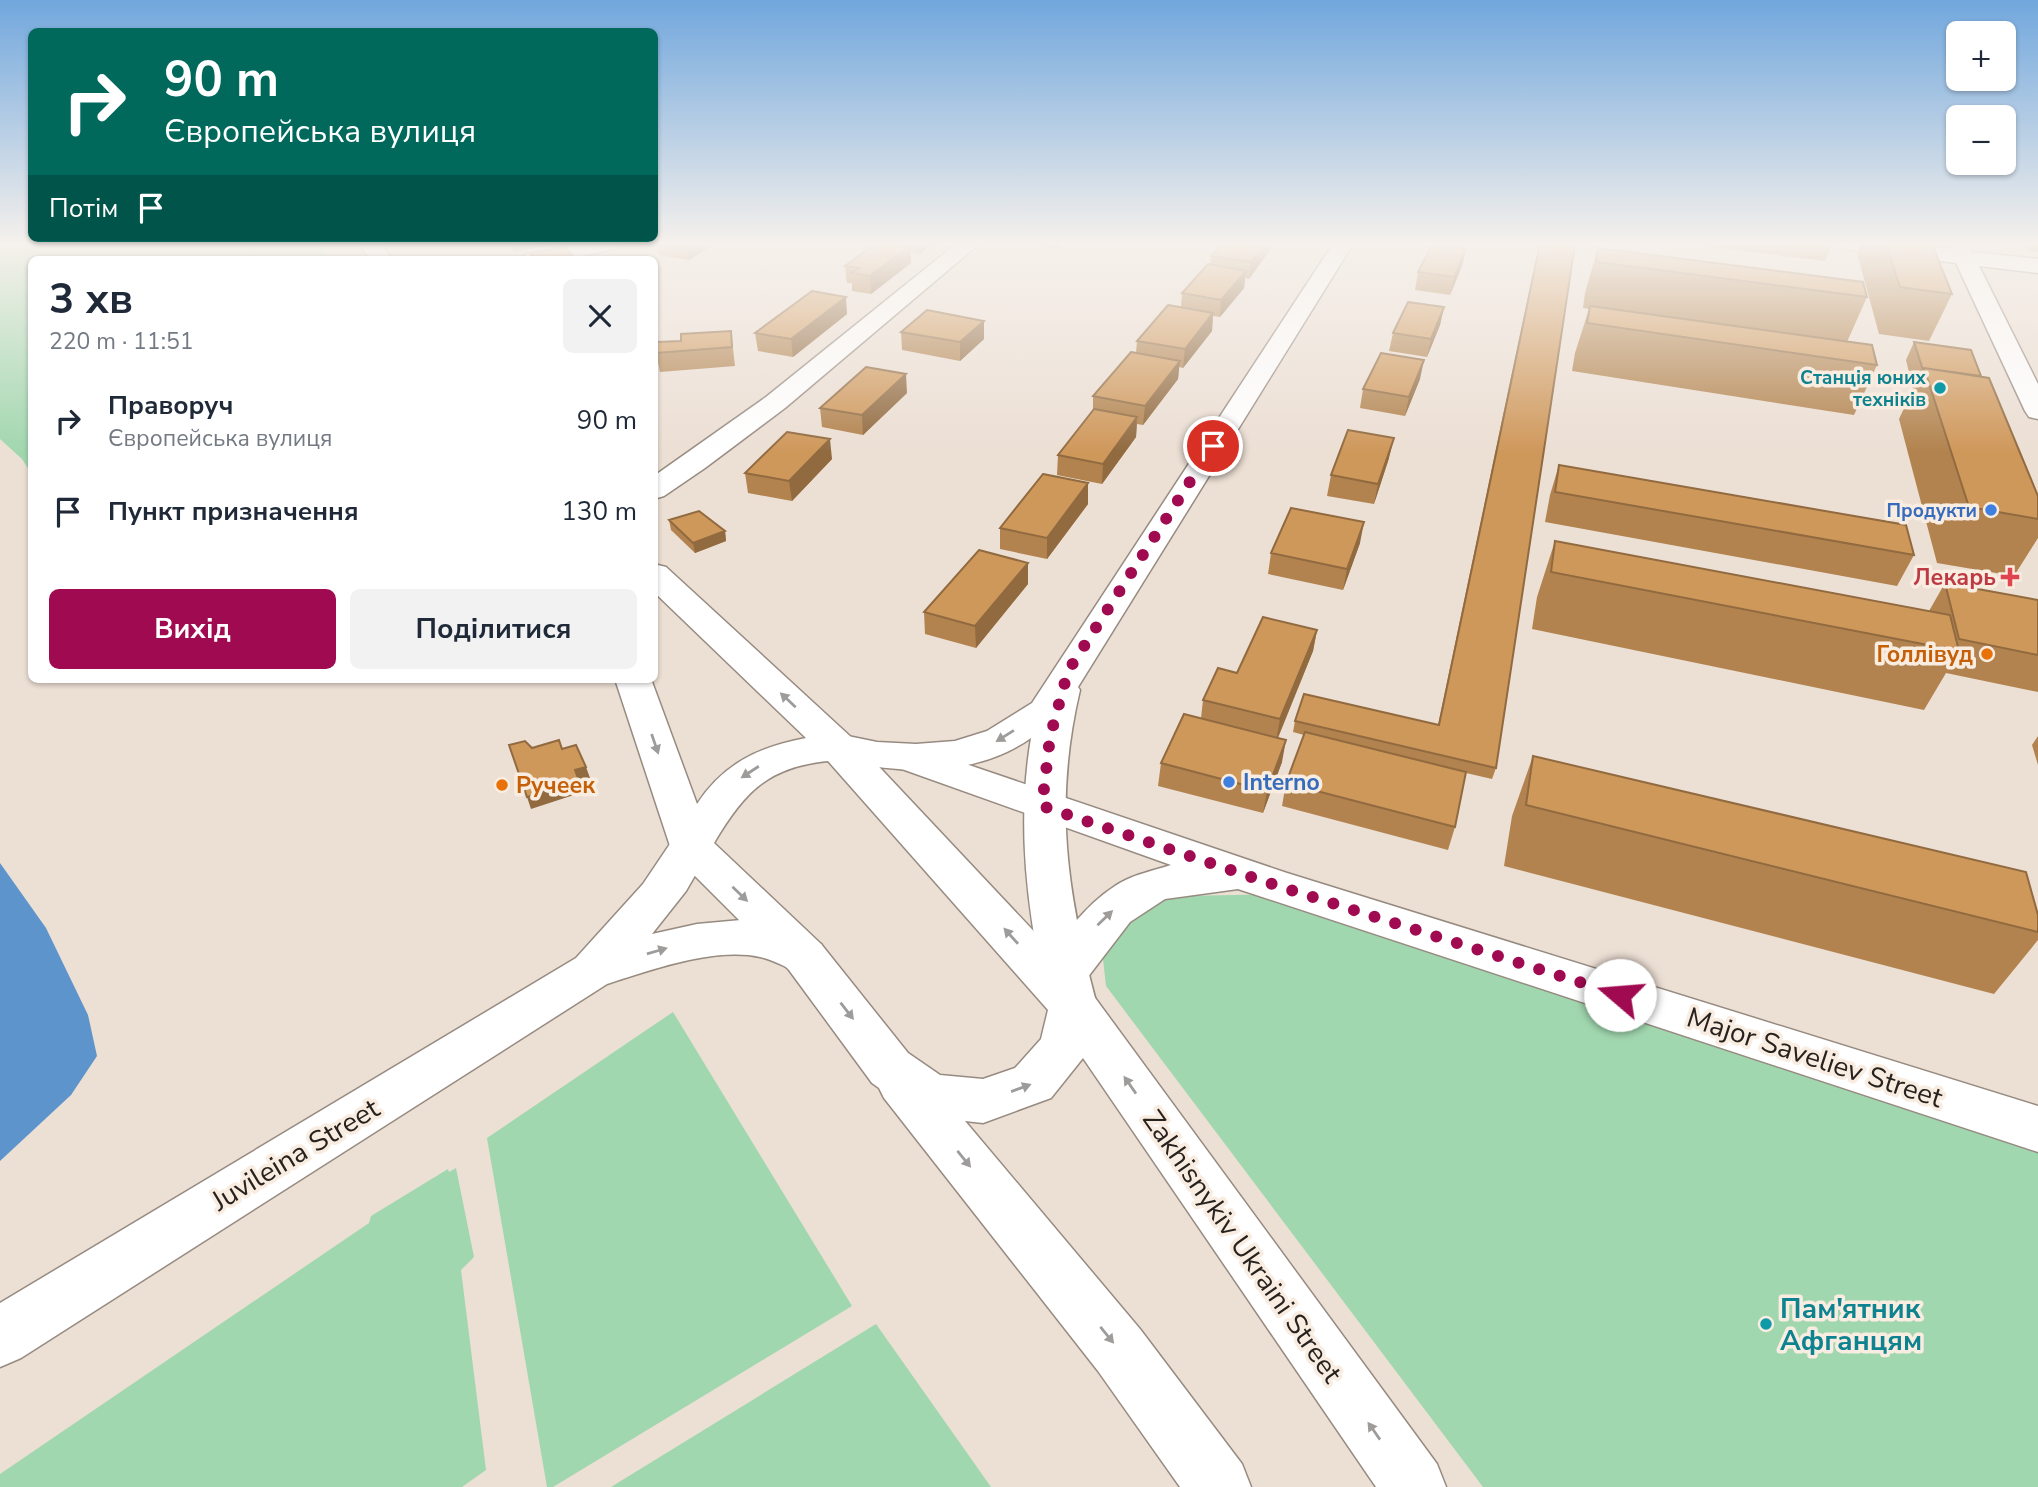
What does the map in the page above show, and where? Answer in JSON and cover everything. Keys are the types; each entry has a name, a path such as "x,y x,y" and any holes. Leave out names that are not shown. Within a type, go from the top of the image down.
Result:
{"main road":[{"path":"658,487 687,469 883,313"},
{"path":"838,747 874,756 913,759 951,755 996,742 1045,711 1298,313"},
{"path":"1991,313 2038,411"},
{"path":"658,578 838,747 1069,989"},
{"path":"890,1068 930,1096 983,1101 1033,1083 1063,1048 1069,989 1054,932 1044,866 1042,806 1050,737 1068,671"},
{"path":"634,683 691,846 805,957 890,1068 1119,1350 1219,1487"},
{"name":"Juvileina Street","path":"591,971 654,903 677,872 730,787 752,770 779,757 808,749 838,747"},
{"name":"Major Saveliev Street","path":"913,759 1272,884 2038,1129"},
{"name":"Major Saveliev Street","path":"1069,989 1097,925 1124,899 1157,884 1194,877 1220,876 1272,884"},
{"name":"Juvileina Street","path":"0,1337 591,971 666,948 712,940 761,939 805,957"},
{"name":"Zakhisnykiv Ukraini Street","path":"1069,989 1413,1487"}],"green space":[{"path":"0,313 28,313 28,468 22,459 0,439"},
{"path":"1292,894 2038,1130 2038,1487 1483,1487 1106,986 1101,941 1144,903 1182,896"},
{"path":"673,1012 852,1306 553,1487 547,1487 487,1138"},
{"path":"456,1168 474,1257 461,1270 486,1470 462,1487 0,1487 0,1474 369,1223 371,1216 448,1169 449,1172"},
{"path":"876,1324 991,1487 611,1487"}],"water":[{"path":"0,863 46,928 88,1015 97,1056 71,1095 0,1161"}],"building":[{"path":"782,313 825,313 791,339 755,333"},
{"path":"923,313 945,313 984,321 960,342 901,332"},
{"path":"1161,313 1213,313 1185,349 1137,341"},
{"path":"1402,313 1441,313 1431,339 1393,333"},
{"path":"1525,313 1565,313 1496,768 1295,721 1304,694 1439,725"},
{"path":"1589,313 1643,313 1872,345 1877,365 1587,323"},
{"path":"731,331 732,347 658,353 658,342 681,341 681,334"},
{"path":"1914,342 1971,350 1981,376 1923,370"},
{"path":"1131,352 1180,361 1145,406 1093,396"},
{"path":"1381,353 1424,360 1409,397 1363,389"},
{"path":"866,367 906,374 862,415 820,408"},
{"path":"1924,368 1989,378 2038,496 2038,519 1969,507"},
{"path":"1094,409 1137,417 1103,464 1058,455"},
{"path":"1348,430 1394,438 1378,484 1331,475"},
{"path":"787,432 830,439 789,481 745,473"},
{"path":"1559,465 1906,525 1914,555 1555,492"},
{"path":"1043,474 1088,483 1047,538 1000,528"},
{"path":"1291,508 1364,522 1347,569 1271,553"},
{"path":"699,511 725,531 693,543 669,520"},
{"path":"1555,541 1950,615 1959,651 1551,572"},
{"path":"979,550 1028,563 975,626 924,612"},
{"path":"1945,583 2038,600 2038,655 1959,639"},
{"path":"1263,617 1317,630 1280,719 1203,700 1218,668 1237,673"},
{"path":"1184,714 1286,740 1267,791 1161,763"},
{"path":"1305,732 1466,772 1455,827 1286,783"},
{"path":"559,740 562,749 576,745 586,767 575,770 579,781 527,797 509,745 525,741 532,748"},
{"path":"1533,756 2026,872 2038,915 2038,932 1526,805"}],"place":[{"name":"Станція юних техніків","path":"1940,388"},
{"name":"Продукти","path":"1991,510"},
{"name":"Лекарь","path":"2010,577"},
{"name":"Голлівуд","path":"1987,654"},
{"name":"Interno","path":"1229,782"},
{"name":"Ручеек","path":"502,785"},
{"name":"Пам'ятник Афганцям","path":"1766,1324"}],"route":[{"path":"1213,446 1068,671 1050,737 1042,806 1272,884 1620,995"}]}
